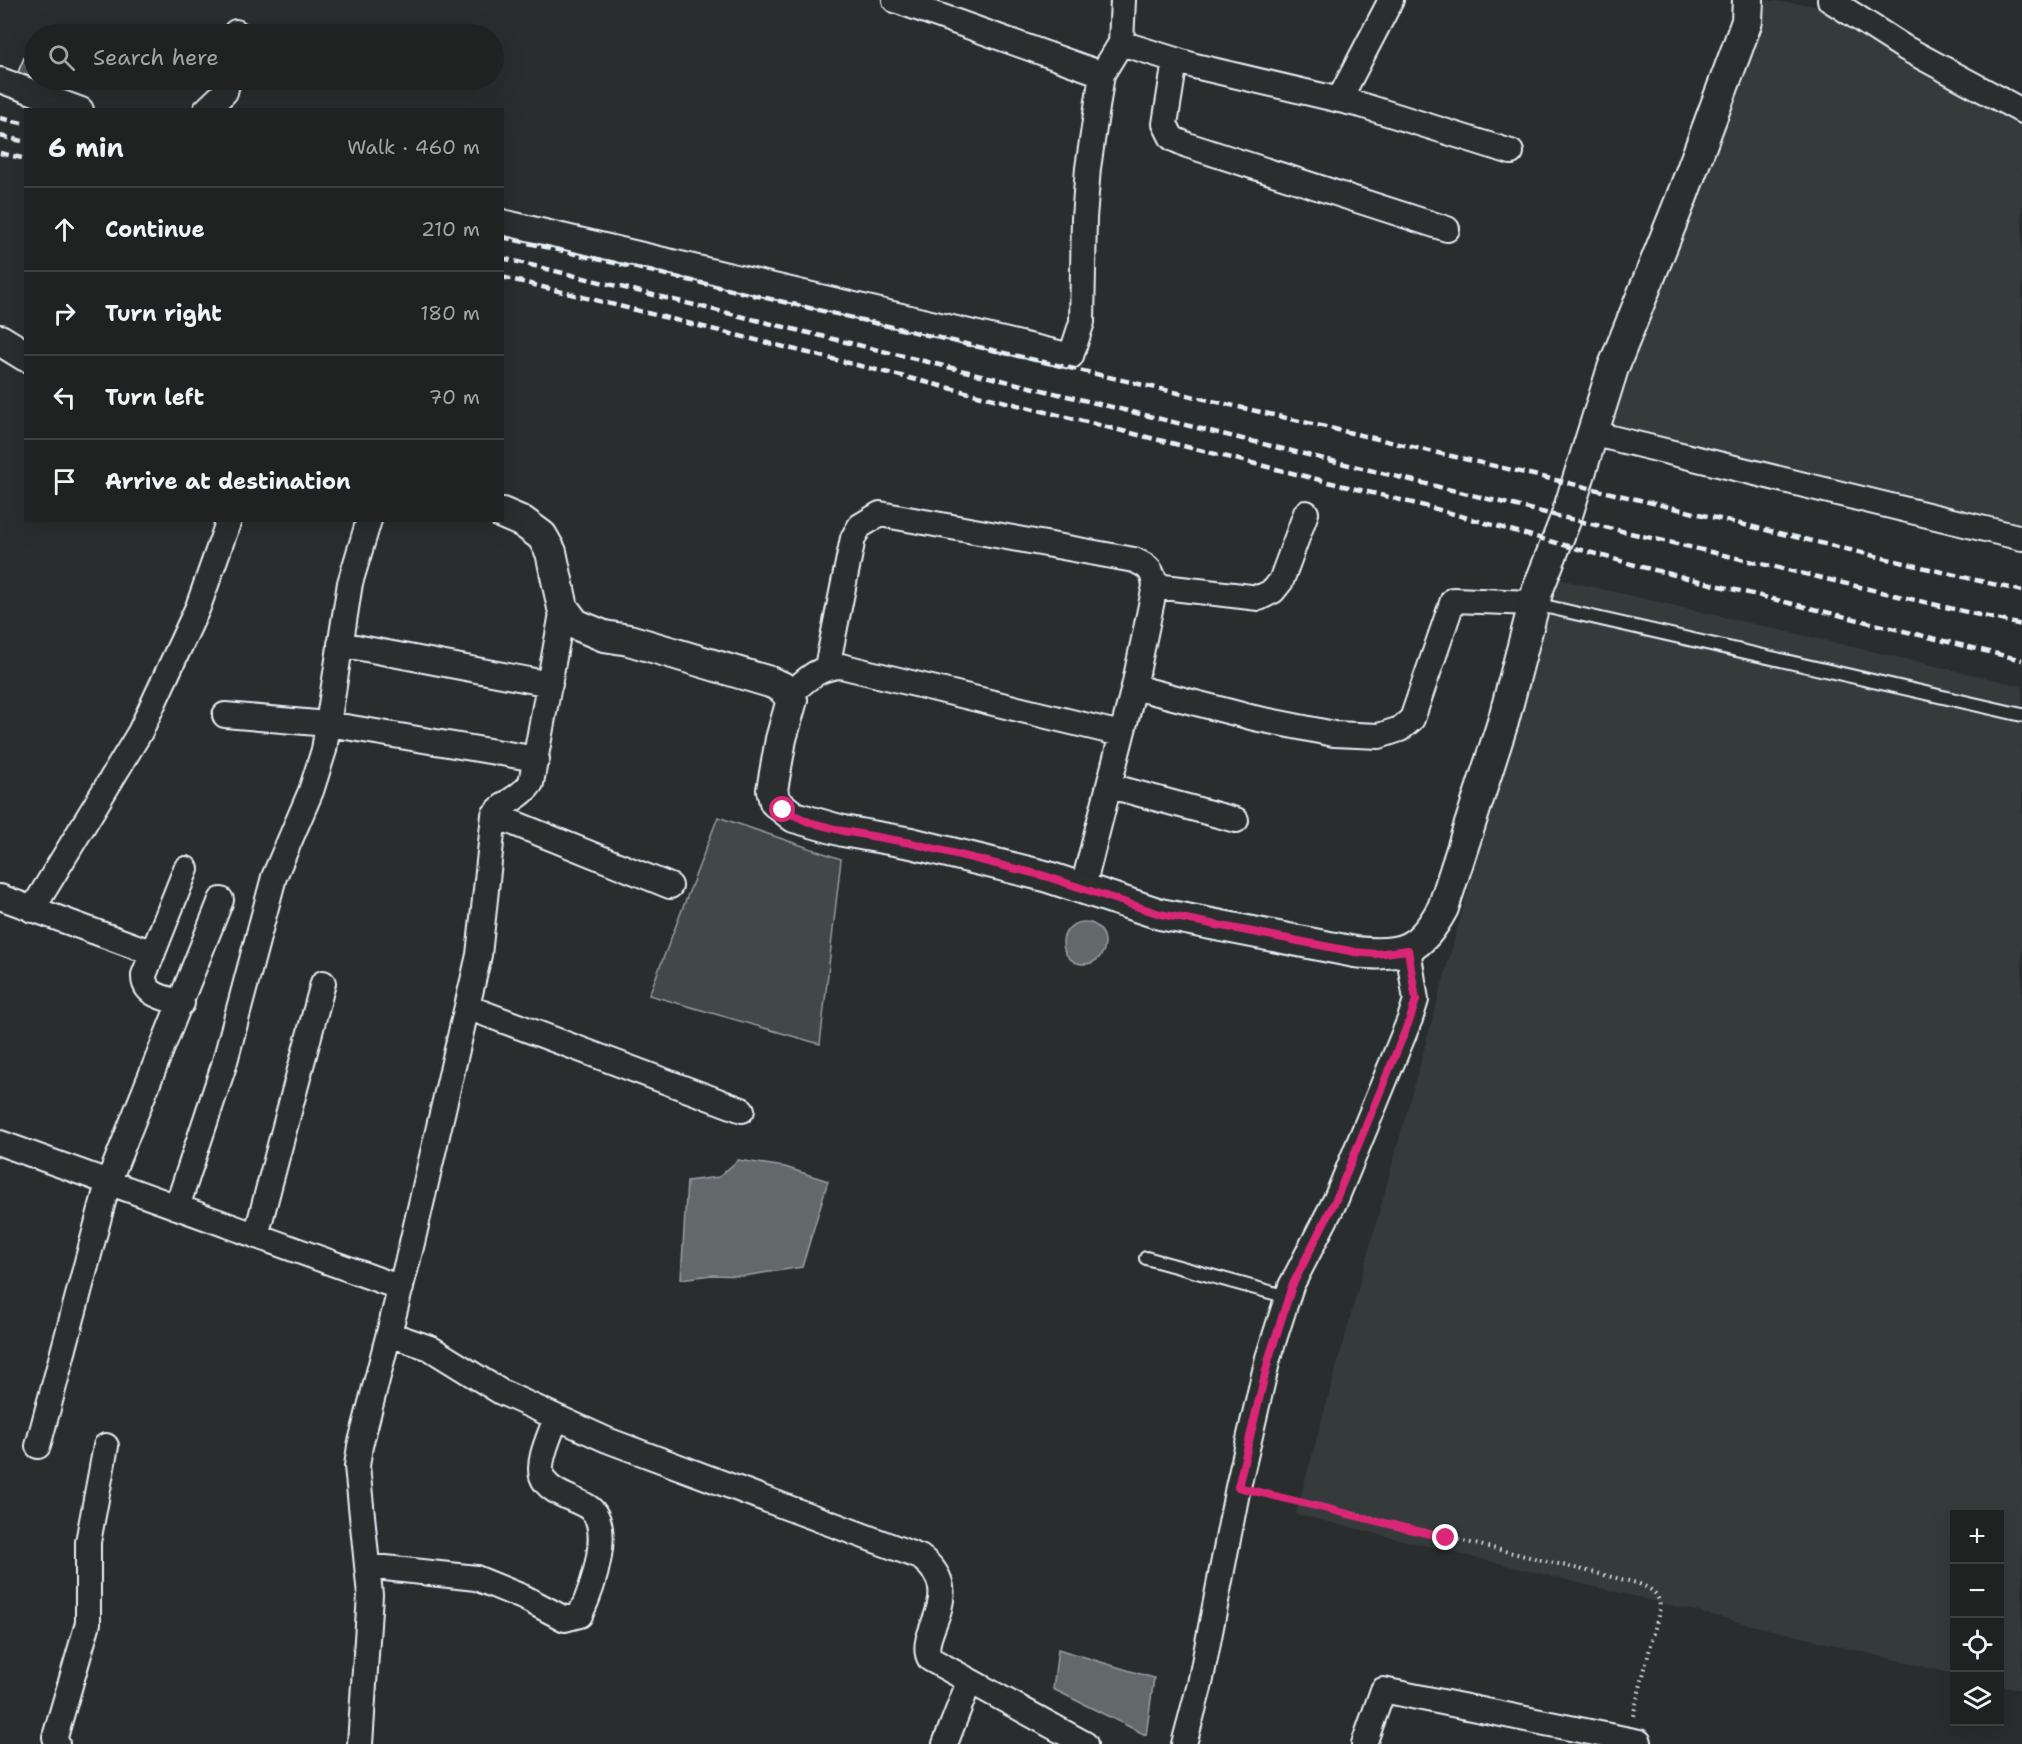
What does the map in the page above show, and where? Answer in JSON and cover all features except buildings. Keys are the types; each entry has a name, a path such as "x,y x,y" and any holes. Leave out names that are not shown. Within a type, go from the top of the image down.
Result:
{"street":[{"path":"895,0 1102,74"},
{"path":"504,222 1071,356 1083,322 1084,218 1088,168 1102,74 1121,43 1123,0"},
{"path":"1339,100 1391,0"},
{"path":"563,608 575,624 604,636 629,640 752,675 782,687 790,694 792,700 781,739 772,790 776,802 794,817 836,829 911,843 1083,887 1149,911 1355,952 1376,954 1408,950 1419,943 1433,928 1443,908 1503,722 1534,603 1566,518 1613,368 1716,108 1747,21 1748,0"},
{"path":"1830,0 1905,48 2022,111"},
{"path":"1121,43 1175,61 1339,100 1511,152"},
{"path":"1175,61 1165,124 1172,138 1447,229"},
{"path":"0,80 24,89"},
{"path":"27,90 76,108"},
{"path":"208,108 226,90"},
{"path":"0,340 24,355"},
{"path":"1592,433 2022,538"},
{"path":"1155,586 1259,598 1273,591 1281,581 1306,513"},
{"path":"360,1744 370,1595 357,1466 479,955 494,815 504,802 524,794 531,783 563,608 551,552 542,536 523,522 504,514"},
{"path":"827,667 853,538 860,526 880,514 1134,560 1147,565 1154,574 1155,586 1134,687 1083,887"},
{"path":"32,910 140,732 198,607 228,522"},
{"path":"177,1207 224,1065 274,877 311,791 328,724 350,583 368,522"},
{"path":"1134,687 1323,732 1379,736 1400,729 1412,719 1453,600 1534,603"},
{"path":"340,644 550,684"},
{"path":"790,694 815,672 827,667 855,668 1121,735"},
{"path":"225,716 328,724 537,759"},
{"path":"1110,786 1236,820"},
{"path":"494,815 670,886"},
{"path":"182,1003 158,996 149,991 144,983 153,953 186,869"},
{"path":"0,897 153,953"},
{"path":"38,1446 108,1183 182,1003 221,900"},
{"path":"1184,1744 1200,1683 1238,1487 1269,1358 1288,1297 1341,1188 1410,1019 1416,1000 1408,950"},
{"path":"256,1236 323,983"},
{"path":"467,1007 742,1110"},
{"path":"0,1143 400,1288"},
{"path":"389,1334 430,1348 501,1392 607,1440 920,1557 931,1565 942,1588 928,1655 938,1665 1085,1744"},
{"path":"367,1566 476,1578 525,1598 565,1619 579,1615 585,1603 602,1531 598,1516 589,1507 546,1484 541,1475 541,1466 556,1418"},
{"path":"57,1744 55,1737 88,1623 88,1542 106,1446"},
{"path":"945,1744 969,1682"},
{"path":"1364,1744 1383,1690 1639,1742"}],"lane":[{"path":"1534,603 2022,715"},
{"path":"1146,1258 1288,1297"}],"path":[{"path":"1238,1487 1637,1583 1652,1589 1659,1598 1660,1608 1632,1718 1639,1742"}],"shaded area":[{"path":"1762,0 1820,6 1886,47 2022,121 2022,523 1606,423 1737,95"},
{"path":"1554,578 2022,686 2022,1690 2004,1686 2004,1510 1950,1510 1950,1673 1296,1514"},
{"path":"718,817 841,859 820,1044 649,995"},
{"path":"1084,922 1099,928 1105,943 1099,958 1084,964 1069,958 1063,943 1069,928"},
{"path":"738,1160 785,1167 828,1181 802,1267 744,1276 712,1275 681,1279 687,1181 719,1177"},
{"path":"1058,1649 1154,1678 1146,1735 1053,1689"}],"railway":[{"path":"0,118 24,124"},
{"path":"0,136 24,142"},
{"path":"0,153 24,159"},
{"path":"504,237 1577,485 2022,591"},
{"path":"504,258 1566,518 2022,625"},
{"path":"504,277 1429,507 1642,567 2022,660"}],"route":[{"path":"783,810 794,817 843,831 911,843 1045,876 1160,914 1355,952 1376,954 1408,950 1416,1000 1410,1019 1373,1115 1336,1199 1292,1286 1269,1358 1238,1487 1446,1538"}]}
